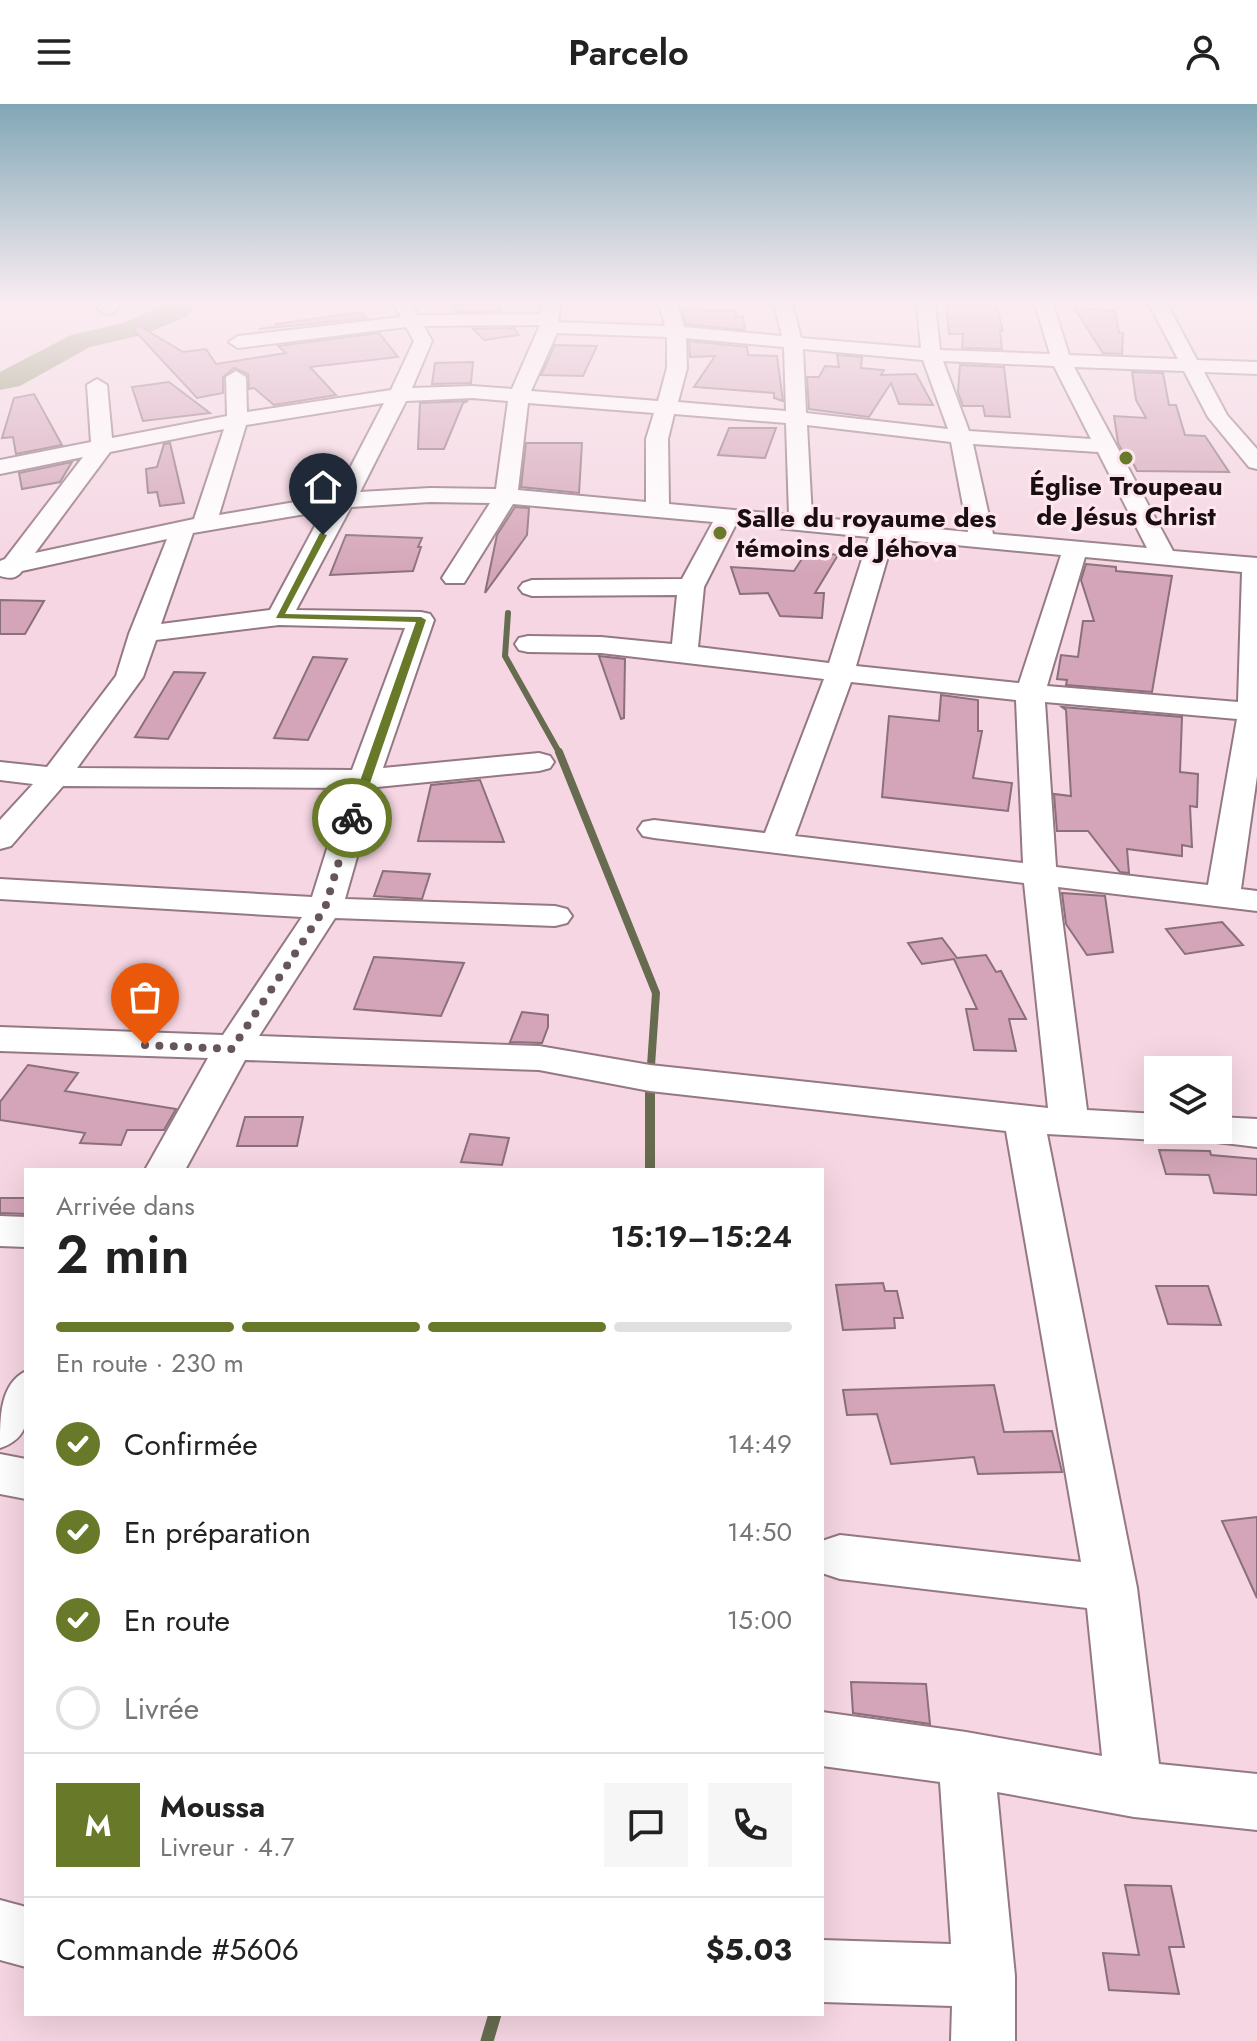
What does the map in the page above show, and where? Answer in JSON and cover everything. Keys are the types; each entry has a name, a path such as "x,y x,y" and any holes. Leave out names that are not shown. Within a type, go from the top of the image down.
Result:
{"street":[{"path":"5,571 102,447 98,394"},
{"path":"0,839 55,777 129,677 142,634 193,526 237,420 236,394"},
{"path":"0,467 237,420 414,394"},
{"path":"509,394 797,418 961,437 1107,446"},
{"path":"658,511 657,439 669,394"},
{"path":"796,394 801,525"},
{"path":"945,394 961,437 982,541"},
{"path":"1079,394 1164,557"},
{"path":"1206,394 1218,417 1257,462"},
{"path":"279,617 337,507 345,500 399,395"},
{"path":"455,578 506,496 519,395"},
{"path":"5,571 193,526 345,500 430,495 506,496 1256,566 1254,712 1223,895"},
{"path":"684,653 691,587 727,519"},
{"path":"777,843 840,673 883,532"},
{"path":"1075,549 1030,694 1040,876 1047,1121 1111,1588 1134,1789"},
{"path":"532,588 691,587"},
{"path":"142,634 279,617 421,620 364,779 325,908 232,1049 166,1168"},
{"path":"528,644 601,645 1030,694 1254,712"},
{"path":"0,771 55,777 364,779 539,762"},
{"path":"654,829 1257,901"},
{"path":"0,889 325,908 555,916"},
{"path":"0,1039 539,1058 650,1078 1047,1121 1144,1126"},
{"path":"1232,1131 1257,1133"},
{"path":"0,1231 24,1232"},
{"path":"0,1429 24,1393"},
{"path":"0,1474 24,1479"},
{"path":"840,1557 1111,1588"},
{"path":"824,1739 966,1759 1134,1789 1257,1802"},
{"path":"966,1759 984,1976 983,2041"},
{"path":"0,1930 24,1936"},
{"path":"824,1971 984,1976"}],"building":[{"path":"34,394 62,445 16,454 13,437 2,438 14,398"},
{"path":"134,394 185,394 210,413 143,421"},
{"path":"262,394 336,395 274,405"},
{"path":"774,394 782,394 783,401 774,398"},
{"path":"808,394 884,394 869,417 809,409"},
{"path":"895,394 927,394 933,405 899,404"},
{"path":"959,394 1007,394 1010,417 985,416 983,406 963,406"},
{"path":"1135,394 1167,394 1169,405 1176,405 1185,435 1205,436 1229,472 1137,471 1118,443 1114,416 1146,418"},
{"path":"468,401 463,403 444,449 418,449 420,403"},
{"path":"729,428 776,428 765,458 718,455"},
{"path":"170,443 184,503 160,506 157,492 148,493 146,469 157,467 164,444"},
{"path":"526,443 582,443 579,493 521,487"},
{"path":"72,462 60,482 22,489 19,473"},
{"path":"515,507 529,508 527,535 485,593 497,535"},
{"path":"346,535 422,538 413,571 330,575"},
{"path":"807,551 838,555 815,593 824,593 822,618 780,616 768,593 740,594 731,567 794,571"},
{"path":"1086,564 1116,567 1116,571 1172,576 1152,692 1066,685 1067,680 1057,679 1061,655 1078,657 1083,621 1094,621 1081,580"},
{"path":"0,600 44,601 25,634 0,634"},
{"path":"599,656 625,659 624,718 621,719"},
{"path":"313,657 347,659 308,740 274,738"},
{"path":"174,672 205,673 168,739 135,737"},
{"path":"941,695 978,700 978,731 982,731 973,778 1012,783 1008,811 882,797 889,716 939,721"},
{"path":"1062,707 1182,717 1180,772 1198,774 1197,807 1190,806 1192,847 1182,845 1182,856 1127,849 1129,873 1120,872 1088,831 1057,831 1054,794 1071,796 1066,710"},
{"path":"480,780 504,842 418,841 431,785"},
{"path":"383,871 430,874 422,899 374,896"},
{"path":"1062,893 1105,896 1113,952 1087,955 1066,924"},
{"path":"1222,922 1243,945 1185,954 1166,929"},
{"path":"942,938 957,958 986,955 996,972 1001,971 1026,1019 1009,1019 1016,1051 974,1050 966,1009 977,1009 954,959 922,964 908,943"},
{"path":"374,957 464,963 441,1016 354,1009"},
{"path":"522,1012 548,1015 548,1027 542,1043 510,1042"},
{"path":"28,1065 78,1073 65,1091 176,1109 164,1130 127,1130 121,1145 80,1143 85,1133 0,1120 0,1102"},
{"path":"245,1117 303,1117 297,1146 237,1146"},
{"path":"470,1134 509,1138 502,1165 461,1162"},
{"path":"1159,1150 1210,1151 1211,1155 1257,1159 1257,1195 1214,1193 1209,1175 1166,1174"},
{"path":"0,1198 24,1198 24,1214 0,1213"},
{"path":"883,1283 885,1291 897,1291 903,1318 894,1318 895,1328 843,1330 836,1285"},
{"path":"1156,1286 1208,1286 1221,1325 1168,1324"},
{"path":"994,1385 1004,1432 1052,1431 1062,1472 978,1474 974,1457 891,1464 877,1414 847,1415 843,1390"},
{"path":"1257,1517 1257,1598 1222,1521"},
{"path":"851,1682 926,1684 930,1724 853,1713"},
{"path":"1125,1885 1171,1886 1184,1947 1169,1947 1179,1994 1109,1990 1103,1953 1139,1955"}],"waterway":[{"path":"508,613 505,656 559,753"},
{"path":"559,753 656,993 650,1080"},
{"path":"650,1080 650,1168"},
{"path":"487,2041 494,2016"}],"way so far":[{"path":"145,1045 232,1049 325,908 352,818"}],"place":[{"name":"Église Troupeau de Jésus Christ","path":"1126,458"},
{"name":"Salle du royaume des témoins de Jéhova","path":"720,533"}],"route":[{"path":"323,535 279,617 421,620 352,818"}]}
